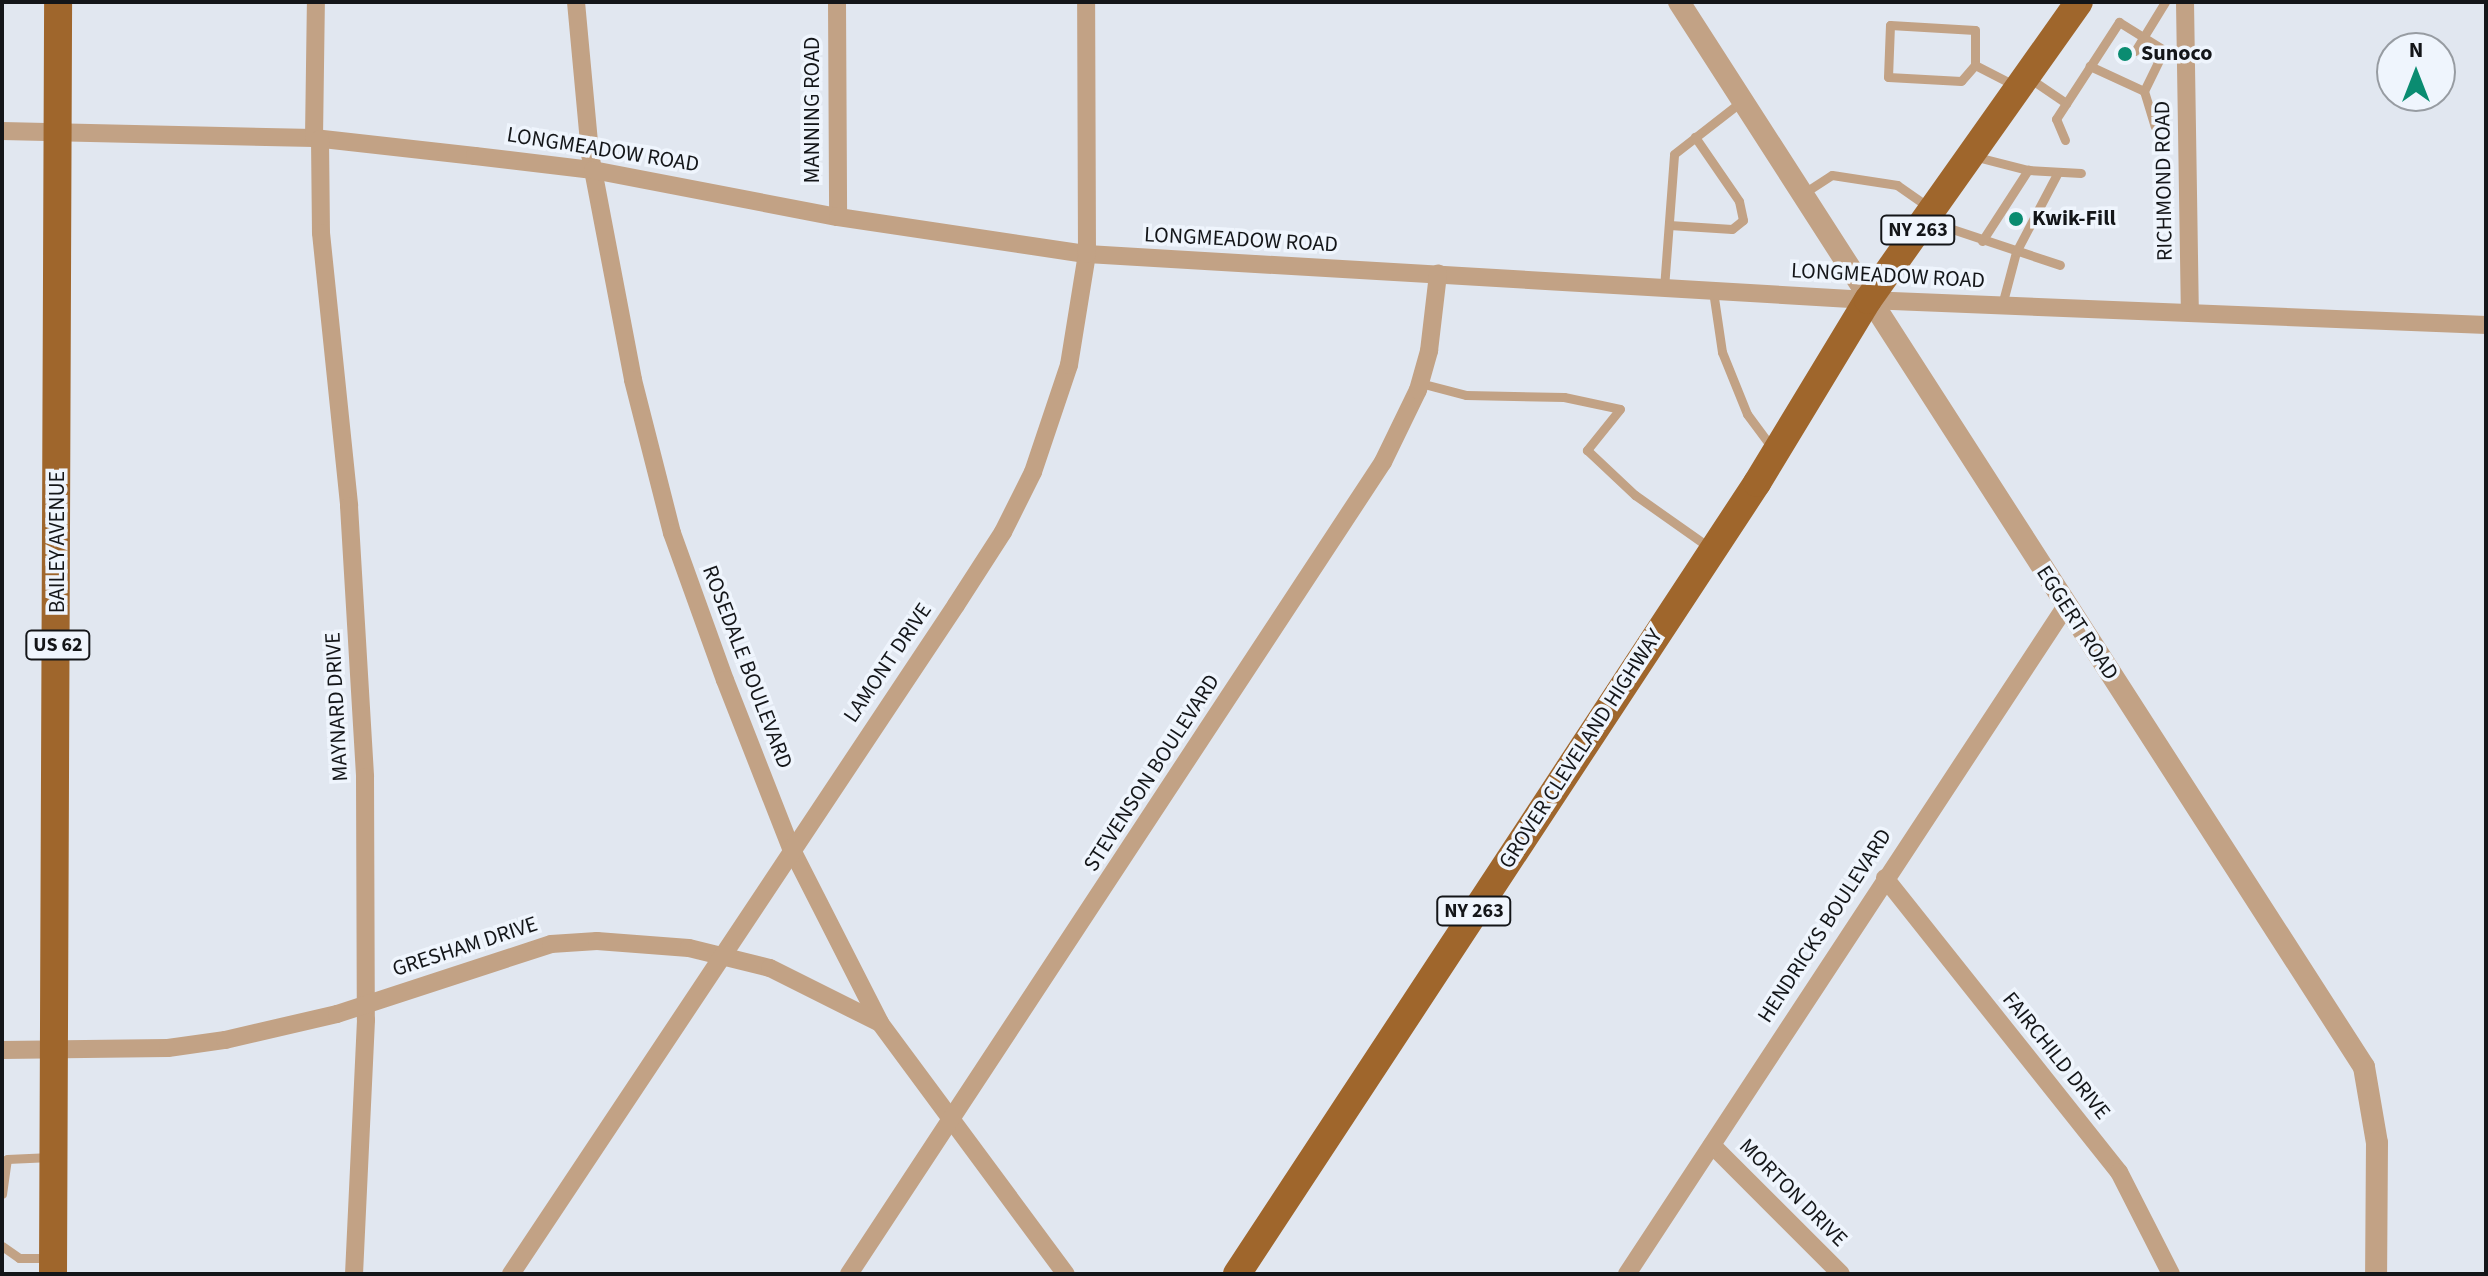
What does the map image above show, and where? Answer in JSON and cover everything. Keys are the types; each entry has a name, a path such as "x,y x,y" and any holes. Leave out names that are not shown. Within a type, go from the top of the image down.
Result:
{"main road":[{"name":"BAILEY AVENUE","path":"53,1266 58,2"},
{"name":"NY 263","path":"1868,300 2079,2"},
{"name":"GROVER CLEVELAND HIGHWAY","path":"1237,1274 1776,453 1868,300"}],"street":[{"name":"MAYNARD DRIVE","path":"316,2 321,233 349,506 361,696 365,1005 354,1274"},
{"name":"ROSEDALE BOULEVARD","path":"576,2 593,170 633,380 661,495 688,582 791,848 880,1023 955,1118 1066,1274"},
{"name":"MANNING ROAD","path":"837,2 838,217"},
{"name":"LAMONT DRIVE","path":"511,1274 1009,520 1057,409 1079,321 1087,254 1086,2"},
{"name":"EGGERT ROAD","path":"1679,2 2364,1067 2377,1143 2376,1274"},
{"name":"RICHMOND ROAD","path":"2185,2 2190,312"},
{"name":"LONGMEADOW ROAD","path":"2,131 317,139 593,170 838,217 1087,254 1868,300 2486,325"},
{"name":"STEVENSON BOULEVARD","path":"849,1274 955,1118 1383,462 1420,383 1435,325 1438,274"},
{"name":"HENDRICKS BOULEVARD","path":"1627,1274 2066,606"},
{"name":"FAIRCHILD DRIVE","path":"1885,878 2119,1172 2171,1274"},
{"name":"GRESHAM DRIVE","path":"2,1050 168,1048 225,1040 365,1005 551,944 643,943 719,955 770,968 880,1023"},
{"name":"MORTON DRIVE","path":"1712,1145 1841,1274"}],"lane":[{"path":"2135,51 2160,4"},
{"path":"2065,140 2056,119 2119,22 2164,50 2144,91"},
{"path":"1890,25 1975,30 1975,65 1961,81 1888,77 1890,25"},
{"path":"1975,65 2023,82 2066,103"},
{"path":"2090,66 2119,75 2144,91 2155,126"},
{"path":"1664,288 1674,154 1742,101"},
{"path":"1669,225 1732,229 1743,220 1739,201 1695,137"},
{"path":"1970,155 2028,170 2081,173"},
{"path":"1982,241 2028,170"},
{"path":"2002,305 2016,252 2058,172"},
{"path":"1801,195 1832,175 1897,185 1929,215 1982,241 2060,265"},
{"path":"1713,291 1722,352 1747,414 1776,453"},
{"path":"1420,383 1466,395 1564,397 1620,409 1587,450 1635,495 1713,550"},
{"path":"2,1194 7,1159 54,1157"},
{"path":"2,1246 19,1258 53,1266"}],"place":[{"name":"Sunoco","path":"2125,54"},
{"name":"Kwik-Fill","path":"2016,219"}]}
